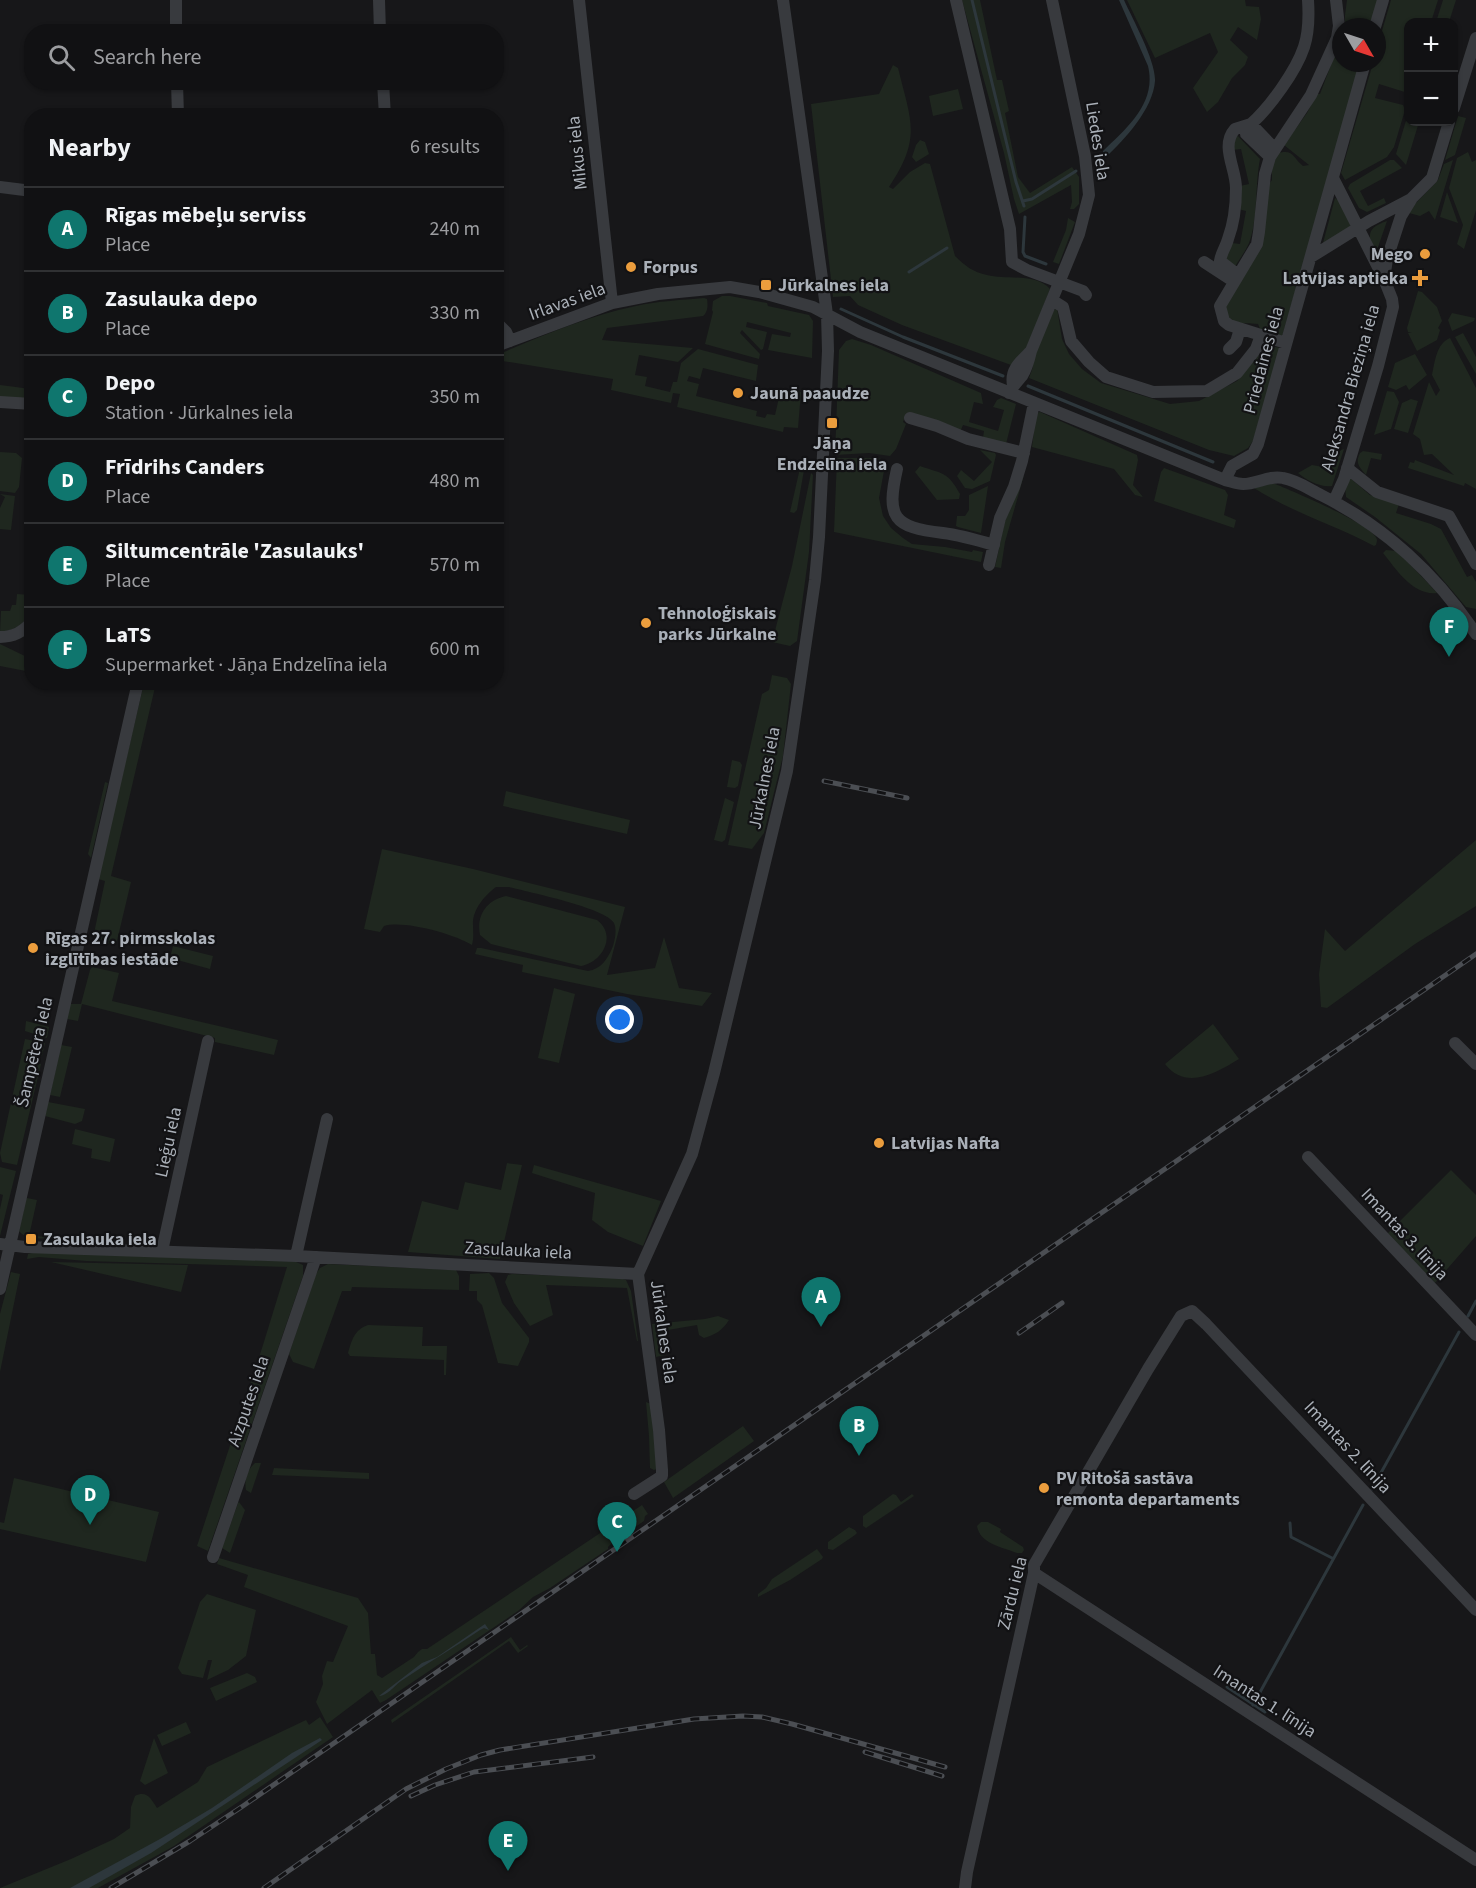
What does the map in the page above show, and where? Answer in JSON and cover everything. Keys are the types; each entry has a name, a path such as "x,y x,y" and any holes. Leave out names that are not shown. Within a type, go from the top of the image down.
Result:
{"street":[{"path":"176,0 176,24"},
{"path":"379,0 380,24"},
{"name":"Mikus iela","path":"579,0 612,303"},
{"name":"Jūrkalnes iela","path":"634,1494 662,1476 659,1430 638,1274 692,1154 714,1074 787,771 815,580 827,386 827,314 783,0"},
{"path":"956,0 1010,229 1012,262 1083,291 1086,295"},
{"name":"Liedes iela","path":"1011,389 1027,367 1031,351 1079,234 1089,195 1085,156 1052,0"},
{"path":"1248,129 1286,82 1304,47 1309,17 1308,0"},
{"path":"1286,343 1229,325 1224,321 1220,310 1222,300 1257,244 1265,174 1273,153 1311,95 1337,38 1339,26 1336,0"},
{"path":"1378,18 1383,0"},
{"path":"1458,95 1476,38"},
{"name":"Priedaines iela","path":"1225,480 1232,466 1253,454 1258,444 1362,72"},
{"path":"177,90 177,108"},
{"path":"383,90 385,108"},
{"name":"Aleksandra Bieziņa iela","path":"1334,501 1347,468 1393,315 1392,299 1384,279 1387,259 1401,216 1412,198 1432,178 1448,126"},
{"path":"1236,278 1220,261 1230,234 1235,210 1236,187 1228,145 1230,134 1235,129 1248,129 1273,153"},
{"path":"1333,178 1384,279"},
{"path":"0,187 24,190"},
{"path":"1311,257 1412,198"},
{"path":"1204,262 1236,278"},
{"name":"Irlavas iela","path":"504,343 612,303 658,294 730,286 813,307 827,314"},
{"path":"1052,300 1063,307 1071,341 1089,362 1106,377 1154,392 1207,391 1237,373 1256,349 1261,335"},
{"path":"827,314 860,332 1011,389 1034,403 1225,480 1242,484 1271,477 1284,478 1334,501 1364,519 1410,556 1472,620 1476,634"},
{"path":"1229,350 1236,342 1240,329"},
{"path":"504,330 510,341"},
{"path":"0,402 24,404"},
{"path":"989,565 1000,518 1014,487 1024,453 1034,403"},
{"path":"910,418 968,439 1024,453"},
{"path":"1347,468 1377,492 1449,516 1476,564"},
{"path":"897,469 892,503 896,514 905,524 920,531 955,535 994,544"},
{"path":"0,637 10,638 24,629"},
{"name":"Šampētera iela","path":"0,1289 5,1244 136,690"},
{"name":"Lieģu iela","path":"162,1251 208,1041"},
{"path":"1455,1043 1476,1064"},
{"path":"296,1256 327,1119"},
{"name":"Imantas 3. līnija","path":"1308,1157 1476,1335"},
{"name":"Zasulauka iela","path":"5,1244 638,1274"},
{"name":"Aizputes iela","path":"213,1557 316,1257"},
{"name":"Zārdu iela","path":"965,1888 1034,1565 1148,1369 1181,1317 1192,1311"},
{"name":"Imantas 2. līnija","path":"1192,1311 1476,1610"},
{"name":"Imantas 1. līnija","path":"1034,1573 1476,1860"}],"shaded area":[{"path":"962,0 980,0 997,80 1002,80 1009,111 1005,113 1018,177 1030,193 1072,167 1079,177 1079,204 1074,209 1070,209 1071,185 1019,214"},
{"path":"1119,0 1124,0 1143,40 1152,63 1155,81 1144,113 1106,157 1103,151 1138,114 1148,92 1150,79 1148,66"},
{"path":"1127,0 1245,0 1246,6 1259,7 1261,19 1257,40 1238,27 1230,40 1248,57 1245,65 1232,78 1218,102 1207,112 1193,88 1218,52 1210,33 1155,58"},
{"path":"1347,0 1379,0 1374,18 1345,18"},
{"path":"1391,0 1438,0 1432,18 1404,18 1404,92 1379,84 1375,98 1403,105 1404,108 1394,147 1387,157 1345,180 1341,173 1370,72 1386,72 1386,18"},
{"path":"1443,0 1456,0 1450,18 1437,18"},
{"path":"1332,62 1332,72 1358,72 1282,337 1261,331 1258,324 1232,320 1228,317 1224,306 1258,249 1269,184 1272,180 1272,164 1278,153 1290,153 1303,166 1309,165 1284,145 1307,113 1317,94 1320,94"},
{"path":"893,65 898,68 911,129 906,155 889,187 893,189 910,172 925,163 930,164 955,256 966,266 978,272 1029,279 1044,284 1050,289 1028,346 1011,365 902,325 858,305 850,296 833,297 811,104 879,94"},
{"path":"958,89 963,109 933,116 929,96"},
{"path":"1458,116 1466,118 1455,155 1445,160 1455,126 1458,126"},
{"path":"1404,126 1418,126 1406,165 1396,154"},
{"path":"1236,134 1260,159 1252,234 1234,268 1224,262 1232,243 1240,244 1246,211 1238,209 1240,186 1249,184 1241,149 1232,150"},
{"path":"920,140 925,142 929,154 916,162 912,157"},
{"path":"1468,152 1472,162 1476,160 1476,210 1464,249 1457,244 1463,225 1449,188 1457,158"},
{"path":"1390,160 1394,160 1402,168 1360,191 1368,206 1384,198 1386,203 1367,212 1359,208 1348,188 1350,184"},
{"path":"1453,160 1435,220 1429,211 1420,216 1409,213 1438,180 1444,164"},
{"path":"1447,192 1458,223 1440,217"},
{"path":"1335,198 1351,223 1350,229 1323,243"},
{"path":"1068,218 1075,222 1059,264 1053,262 1066,230"},
{"path":"1387,221 1376,253 1370,233 1375,227"},
{"path":"1418,291 1422,292 1437,307 1442,321 1438,328 1440,330 1437,340 1417,351 1408,333 1412,332 1408,332 1407,328"},
{"path":"722,296 767,303 768,306 809,315 813,321 812,358 768,350 772,334 790,337 791,333 747,322 746,327 767,332 761,350 742,330 740,333 760,354 759,359 705,344 713,312 713,301"},
{"path":"704,298 707,299 706,312 703,316 607,328 602,340 693,348 678,362 639,355 635,375 647,377 645,386 670,392 673,382 677,382 681,363 698,349 758,365 756,381 703,368 700,379 689,376 687,381 699,384 696,396 757,411 756,416 765,418 767,414 775,415 781,389 801,392 798,428 784,427 783,432 677,407 680,394 673,393 671,403 611,390 613,379 504,361 504,352 583,321 644,304"},
{"path":"1057,308 1062,339 1069,354 1082,369 1101,383 1170,404 1199,401 1237,381 1267,345 1280,348 1253,441 1248,448 1234,456 1209,450 1029,378 1033,367 1033,356"},
{"path":"1452,313 1475,318 1474,321 1452,331 1448,320"},
{"path":"1463,333 1476,357 1476,374 1455,337"},
{"path":"1450,338 1476,388 1476,489 1465,483 1464,486 1408,468 1410,462 1414,463 1415,460 1454,475 1432,454 1424,455 1420,439 1413,434 1429,382 1436,396 1440,390 1432,375 1435,359 1442,344"},
{"path":"852,339 871,345 981,393 983,404 974,402 969,422 998,431 1004,410 993,407 997,400 1001,398 1016,404 1006,444 983,438 984,431 963,425 960,432 906,414 903,422 906,424 896,449 890,456 869,453 835,455 839,350 846,341"},
{"path":"1415,354 1427,375 1409,390 1406,385 1396,390 1388,387 1395,363"},
{"path":"0,385 24,388 24,400 0,397"},
{"path":"1387,391 1394,392 1399,402 1391,429 1374,435"},
{"path":"1411,399 1418,401 1408,433 1394,429 1402,403"},
{"path":"1040,412 1137,455 1133,485 1143,497 1135,495 1114,469 1032,447 1036,413"},
{"path":"1344,449 1332,486 1314,483 1298,473 1312,465 1332,467 1336,452"},
{"path":"980,450 996,455 990,481 972,489 965,488 957,476 961,470 974,481 992,462"},
{"path":"1363,451 1382,454 1381,460 1371,458 1366,475 1358,462 1360,453"},
{"path":"0,452 16,453 22,458 19,487 15,493 0,491"},
{"path":"837,458 886,460 879,498 883,516 891,528 912,544 983,552 981,562 834,532"},
{"path":"920,466 940,473 952,481 960,494 959,499 937,500 915,472"},
{"path":"800,468 804,470 797,510 794,513 790,512"},
{"path":"1164,468 1225,490 1228,495 1224,515 1236,520 1234,528 1154,501"},
{"path":"811,473 813,475 809,552 797,641 790,646 772,642 792,566"},
{"path":"1024,475 1005,542 1001,568 995,567 1006,516"},
{"path":"1349,477 1370,495 1399,504 1396,513 1441,529 1467,577 1472,575 1476,582 1476,609 1466,607 1421,554 1346,497 1345,487"},
{"path":"1273,483 1358,523 1375,536 1376,545 1268,497 1254,488"},
{"path":"988,486 981,533 956,526 957,516 965,516 969,510 969,495"},
{"path":"0,494 15,496 11,530 0,529 0,508 5,497"},
{"path":"1386,550 1397,551 1437,593 1428,593 1413,586 1383,553"},
{"path":"17,594 24,594 24,622 10,630 0,632 1,611 10,611 12,605 16,605"},
{"path":"0,644 24,656 24,671 0,666"},
{"path":"772,675 787,678 791,684 783,756 764,833 752,849 728,845 762,694 769,690"},
{"path":"142,690 154,690 111,876 131,882 116,945 95,941 93,938 105,881 98,879"},
{"path":"732,760 742,765 738,786 735,788 727,787"},
{"path":"105,782 108,783 91,858 88,854"},
{"path":"506,791 630,820 627,834 503,806"},
{"path":"725,798 734,802 725,840 722,842 714,840"},
{"path":"1476,840 1476,906 1415,944 1327,1008 1321,1007 1319,974 1325,929 1345,951"},
{"path":"382,849 625,907 607,975 655,968 664,937 679,988 712,993 702,1006 627,994 522,972 523,965 475,954 477,948 481,948 588,971 604,963 609,955 616,932 614,923 608,917 582,906 509,887 496,887 480,903 473,919 472,945 416,926 384,926 380,932 364,929"},
{"path":"506,896 597,920 606,933 605,947 596,959 581,966 491,944 480,935 481,915 493,901"},
{"path":"173,946 213,956 210,969 170,958"},
{"path":"92,967 119,973 112,1001 278,1040 274,1055 215,1042 215,1038 82,1004 78,1021 67,1019 70,1004 81,1004"},
{"path":"554,988 575,994 559,1063 538,1058"},
{"path":"26,1021 49,1027 47,1038 25,1031"},
{"path":"1213,1024 1239,1059 1211,1074 1192,1078 1182,1077 1165,1064"},
{"path":"25,1039 45,1043 42,1056 37,1055 35,1063 41,1064 17,1165 2,1162 0,1153"},
{"path":"61,1045 72,1047 60,1097 50,1095"},
{"path":"48,1102 85,1109 82,1121 75,1124 45,1116"},
{"path":"75,1129 115,1139 110,1162 91,1158 92,1149 72,1144"},
{"path":"507,1163 522,1165 500,1259 408,1252 422,1201 458,1210 465,1182 501,1190"},
{"path":"534,1165 661,1201 643,1246 608,1232 592,1220 595,1193 532,1173"},
{"path":"0,1167 16,1171 0,1236 0,1209 3,1195 0,1194"},
{"path":"1451,1170 1476,1195 1476,1236 1435,1283 1387,1234"},
{"path":"27,1198 37,1200 29,1236 56,1238 31,1238 19,1231"},
{"path":"37,1252 294,1261 303,1265 303,1276 208,1551 197,1546 287,1267 86,1261 39,1257 27,1259 28,1254"},
{"path":"51,1262 188,1265 181,1292"},
{"path":"328,1264 456,1270 459,1276 459,1290 352,1287 351,1291 342,1291 314,1369 293,1362 289,1354 316,1274 320,1268"},
{"path":"11,1272 20,1274 0,1372 0,1314"},
{"path":"489,1273 494,1278 502,1303 529,1338 518,1366 498,1363 482,1305 477,1300 477,1291 469,1291 470,1274"},
{"path":"508,1275 626,1280 631,1291 638,1341 627,1288 546,1285 553,1315 530,1326 514,1303 505,1282"},
{"path":"718,1316 729,1320 718,1332 704,1338 699,1335 697,1325 662,1331 665,1355 656,1357 652,1324"},
{"path":"368,1325 423,1327 422,1346 447,1346 446,1375 444,1375 444,1360 350,1356 348,1353 354,1336"},
{"path":"646,1402 651,1404 657,1469 654,1470 650,1468"},
{"path":"743,1426 754,1441 673,1498 664,1482"},
{"path":"255,1463 261,1463 251,1493 246,1490 245,1486 248,1472"},
{"path":"274,1468 369,1473 369,1479 272,1475"},
{"path":"14,1478 159,1512 146,1562 0,1529 0,1522 4,1523"},
{"path":"893,1494 901,1502 912,1494 914,1496 866,1528 863,1526 863,1516"},
{"path":"239,1502 245,1510 230,1553 222,1548"},
{"path":"642,1505 648,1514 644,1521 612,1543 608,1549 533,1597 518,1611 386,1700 380,1703 372,1690 327,1724 316,1702 323,1684 322,1676 327,1661 333,1662 348,1626 244,1587 248,1575 217,1564 219,1558 358,1598 368,1613 371,1654 375,1654 377,1675 382,1678 422,1649 427,1649"},
{"path":"981,1522 988,1522 1001,1529 1000,1532 1023,1547 1022,1553 987,1541 982,1537 977,1526"},
{"path":"849,1527 857,1533 833,1550 828,1549 828,1542"},
{"path":"817,1549 822,1559 758,1597 758,1594 772,1579"},
{"path":"207,1594 256,1610 246,1656 228,1670 207,1680 212,1660 208,1660 203,1678 182,1674 178,1668 200,1602"},
{"path":"485,1624 489,1630 484,1628 480,1630 401,1681 388,1693 379,1696 422,1663 437,1657"},
{"path":"511,1637 520,1650 528,1646 518,1653 509,1641 392,1723 391,1720"},
{"path":"247,1673 255,1677 257,1682 216,1701 210,1688"},
{"path":"320,1717 333,1737 174,1846 98,1888 0,1888 114,1839 130,1828 131,1807 135,1796 146,1795 157,1808 198,1782 207,1767 306,1720 309,1725"},
{"path":"186,1722 191,1733 162,1746 157,1735"},
{"path":"154,1738 168,1773 145,1785 140,1781"},
{"path":"320,1738 322,1740 151,1853 89,1888 70,1888 212,1808 292,1753"}],"waterway":[{"path":"972,0 1016,182 1024,206"},
{"path":"1023,201 1032,199 1076,171"},
{"path":"1025,217 1023,252 1025,256 1046,264"},
{"path":"909,272 947,248"},
{"path":"841,309 903,337 1003,376"},
{"path":"1028,386 1213,462"},
{"path":"1468,1316 1476,1301"},
{"path":"1372,1489 1459,1332"},
{"path":"1253,1705 1363,1505"},
{"path":"1290,1523 1291,1537 1332,1558"},
{"path":"1227,1687 1265,1712"}],"railway":[{"path":"824,781 907,798"},
{"path":"111,1888 243,1806 1476,954"},
{"path":"1019,1333 1062,1303"},
{"path":"264,1888 406,1789 446,1769 500,1750 694,1719 743,1716 762,1717 792,1724 945,1767"},
{"path":"865,1752 942,1776"},
{"path":"411,1796 474,1772 593,1757"}],"place":[{"name":"Mego","path":"1425,254"},
{"name":"Forpus","path":"631,267"},
{"name":"Latvijas aptieka","path":"1420,278"},
{"name":"Jūrkalnes iela","path":"766,285"},
{"name":"Jaunā paaudze","path":"738,393"},
{"name":"Jāņa Endzelīna iela","path":"832,423"},
{"name":"Tehnoloģiskais parks Jūrkalne","path":"646,623"},
{"name":"LaTS","path":"1449,657"},
{"name":"Rīgas 27. pirmsskolas izglītības iestāde","path":"33,948"},
{"name":"Latvijas Nafta","path":"879,1143"},
{"name":"Zasulauka iela","path":"31,1239"},
{"name":"Rīgas mēbeļu serviss","path":"821,1327"},
{"name":"Zasulauka depo","path":"859,1456"},
{"name":"PV Ritošā sastāva remonta departaments","path":"1044,1488"},
{"name":"Frīdrihs Canders","path":"90,1525"},
{"name":"Depo","path":"617,1552"},
{"name":"Siltumcentrāle 'Zasulauks'","path":"508,1871"}]}
